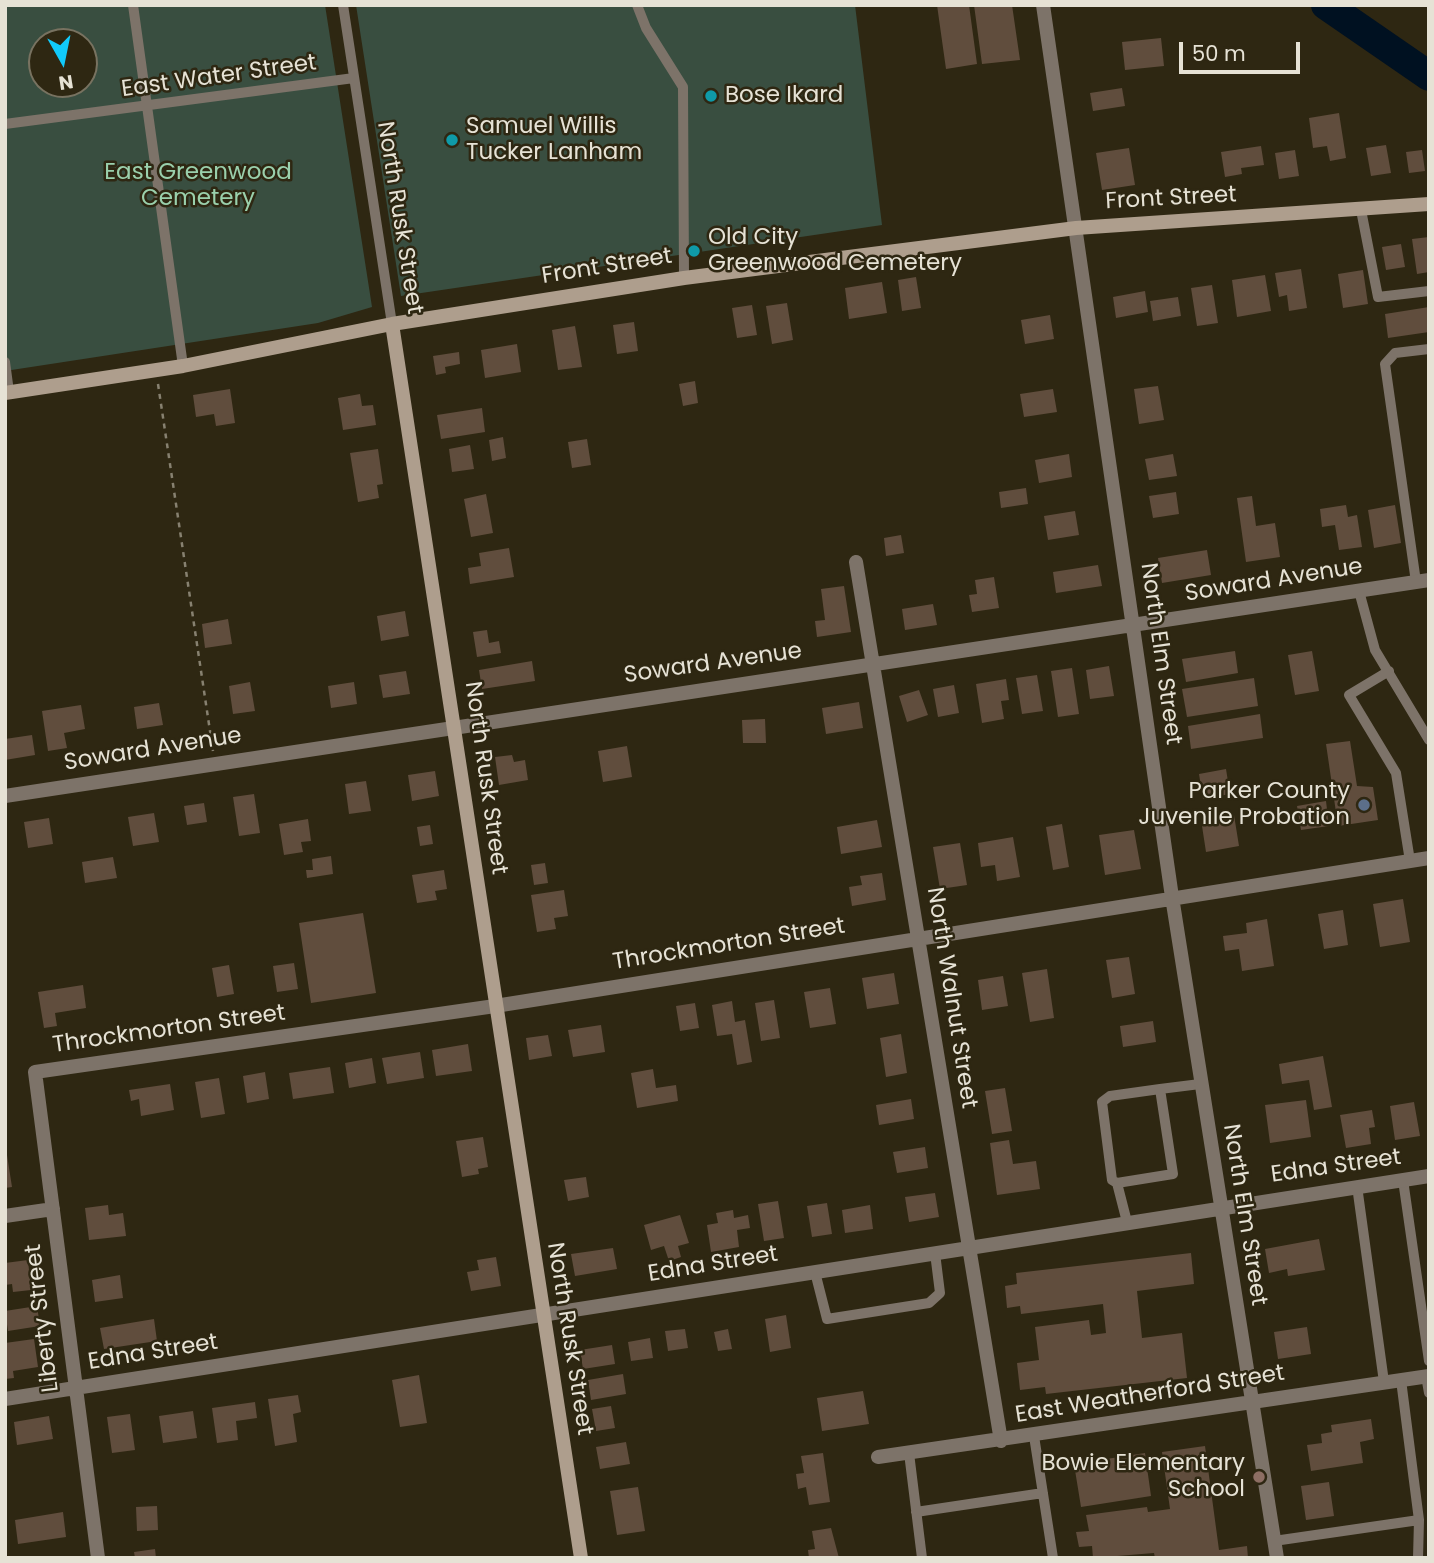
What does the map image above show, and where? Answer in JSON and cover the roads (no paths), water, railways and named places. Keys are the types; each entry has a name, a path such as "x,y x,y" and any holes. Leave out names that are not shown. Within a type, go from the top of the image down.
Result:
{"street":[{"name":"North Elm Street","path":"1043,5 1200,1084 1277,1558"},
{"name":"Front Street","path":"7,392 183,366 392,324 684,278 1076,228 1429,204"},
{"name":"North Rusk Street","path":"392,324 581,1558"},
{"name":"North Walnut Street","path":"856,562 1001,1441"},
{"name":"Soward Avenue","path":"5,796 1422,581"},
{"name":"Throckmorton Street","path":"35,1072 495,1006 1429,858"},
{"name":"Liberty Street","path":"35,1072 98,1558"},
{"name":"Edna Street","path":"5,1399 1429,1176"},
{"path":"5,1216 53,1209"},
{"name":"East Weatherford Street","path":"878,1457 1401,1380 1428,1371"}],"lane":[{"path":"133,5 183,366"},
{"name":"North Rusk Street","path":"343,5 392,324"},
{"path":"637,5 646,28 682,87 684,278"},
{"name":"East Water Street","path":"5,124 354,78"},
{"path":"1361,210 1378,297 1429,291"},
{"path":"1422,581 1385,363 1395,354 1429,349"},
{"path":"5,362 7,392"},
{"path":"1359,591 1375,650 1429,740"},
{"path":"1389,671 1349,695 1396,773 1410,861"},
{"path":"1127,1223 1117,1184 1112,1180 1102,1102 1110,1096 1200,1084"},
{"path":"1117,1184 1173,1174 1160,1089"},
{"path":"1402,1180 1429,1393"},
{"path":"1357,1186 1384,1382"},
{"path":"815,1272 827,1319 929,1303 940,1293 935,1253"},
{"path":"1401,1380 1419,1520 1418,1558"},
{"path":"1034,1436 1053,1558"},
{"path":"909,1453 922,1558"},
{"path":"916,1512 1043,1493"},
{"path":"1273,1541 1419,1520"}],"waterway":[{"path":"1326,5 1429,76"}],"place":[{"name":"Bose Ikard","path":"711,96"},
{"name":"Samuel Willis Tucker Lanham","path":"452,140"},
{"name":"Old City Greenwood Cemetery","path":"694,251"},
{"name":"Parker County Juvenile Probation","path":"1364,805"},
{"name":"Bowie Elementary School","path":"1259,1477"}],"park label":[{"name":"East Greenwood Cemetery","path":"198,186"}]}
